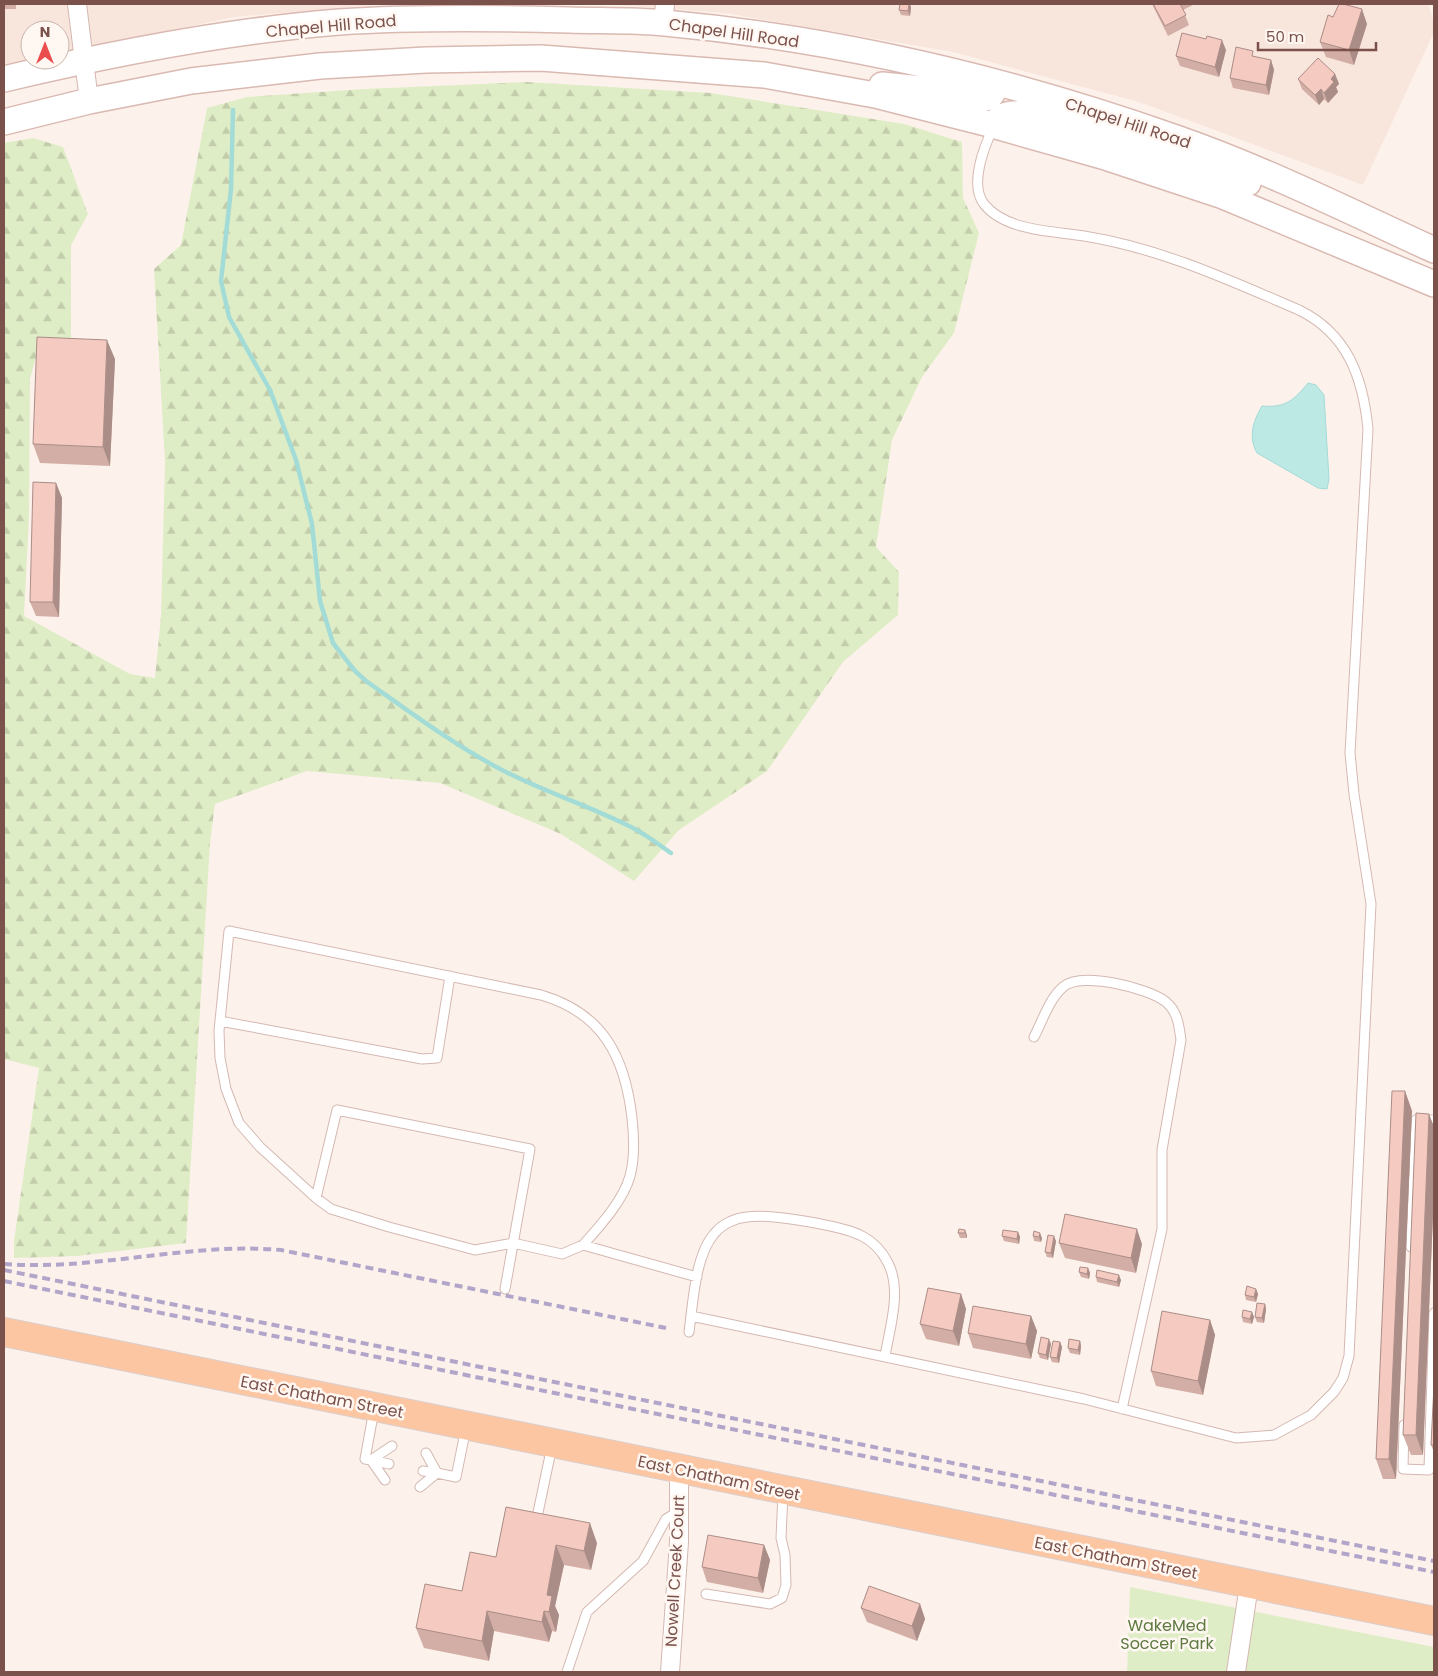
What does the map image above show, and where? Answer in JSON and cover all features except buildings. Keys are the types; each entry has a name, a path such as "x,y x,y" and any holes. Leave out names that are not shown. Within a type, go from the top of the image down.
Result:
{"main road":[{"name":"Chapel Hill Road","path":"4,79 85,60 205,39 336,23 443,17 664,13 786,39 890,58 998,84 1077,106 1179,139 1312,193 1434,250"},
{"path":"4,122 89,101 191,81 320,66 436,60 541,58 764,75 875,95 994,125 1102,156 1223,196 1434,284"},
{"path":"814,84 902,86 979,99 991,95 998,84"},
{"path":"994,125 1001,117 1011,114 1033,115 1258,186 1298,194 1344,208"},
{"name":"East Chatham Street","path":"4,1332 679,1470 1434,1621"}],"street":[{"path":"77,4 89,101"},
{"name":"Nowell Creek Court","path":"670,1672 679,1511 679,1470"},
{"path":"1236,1672 1249,1585"}],"lane":[{"path":"691,1316 885,1356 1122,1409 1236,1438 1264,1437 1290,1428 1311,1415 1334,1392 1343,1378 1349,1356 1370,904 1350,753 1366,470 1366,410 1362,387 1342,345 1319,320 1191,264 1156,252 1110,240 1036,228 1008,221 992,212 983,203 979,192 978,180 987,140 994,125"},
{"path":"229,931 450,976 559,1000 586,1016 603,1032 614,1050 630,1100 633,1160 626,1185 583,1246 562,1254 513,1243 475,1250 331,1209 316,1198 260,1147 239,1123 226,1089 220,1058 220,1021 229,931"},
{"path":"220,1021 422,1059 437,1058 450,976"},
{"path":"1034,1037 1056,996 1063,987 1074,981 1087,979 1150,993 1165,1002 1174,1011 1178,1022 1181,1040 1161,1169 1164,1201 1162,1229 1122,1409"},
{"path":"316,1198 337,1110 530,1149 505,1289"},
{"path":"1411,1260 1416,1120 1434,1120"},
{"path":"689,1332 697,1277 707,1242 715,1232 730,1221 747,1217 766,1216 846,1230 874,1243 882,1252 893,1275 894,1296 885,1356"},
{"path":"583,1246 697,1277"},
{"path":"1405,1420 1403,1470 1428,1470 1434,1313"},
{"path":"374,1407 365,1458 389,1464"},
{"path":"423,1471 456,1477 466,1426"},
{"path":"536,1522 553,1444"},
{"path":"371,1460 392,1446"},
{"path":"426,1453 437,1473"},
{"path":"371,1460 385,1480"},
{"path":"420,1487 437,1473"},
{"path":"706,1594 770,1604 782,1598 786,1585 785,1556 781,1538 784,1491"},
{"path":"567,1672 587,1612 643,1561 666,1519 679,1511"}],"shaded area":[{"path":"4,4 386,4 233,17 70,53 70,20 20,20 20,64 4,68"},
{"path":"605,4 1428,4 1434,22 1434,32 1363,185 1139,102 953,52 725,13"}],"green space":[{"path":"527,82 711,93 904,124 962,142 963,198 979,233 954,333 922,377 892,440 876,547 899,572 898,615 843,662 767,771 679,830 634,881 561,834 440,783 307,771 215,804 210,843 186,1243 77,1256 14,1258 14,1241 39,1068 4,1059 4,143 33,138 63,147 88,214 71,245 71,341 39,346 30,379 29,517 24,616 130,674 155,678 161,616 165,462 154,269 181,245 207,108 247,97 364,89"},
{"name":"WakeMed Soccer Park","path":"1130,1587 1434,1647 1434,1672 1127,1672"}],"water":[{"path":"1308,383 1316,385 1324,395 1329,479 1327,489 1318,488 1257,453 1254,447 1252,435 1254,423 1262,406 1277,406 1289,402"}],"waterway":[{"path":"233,110 231,189 221,281 229,317 270,390 296,460 312,524 320,601 333,643 355,671 366,681 465,749 516,777 635,829 671,853"}],"railway":[{"path":"4,1264 73,1264 212,1250 281,1250 666,1328"},
{"path":"4,1270 1434,1561"},
{"path":"4,1281 1434,1572"}]}
